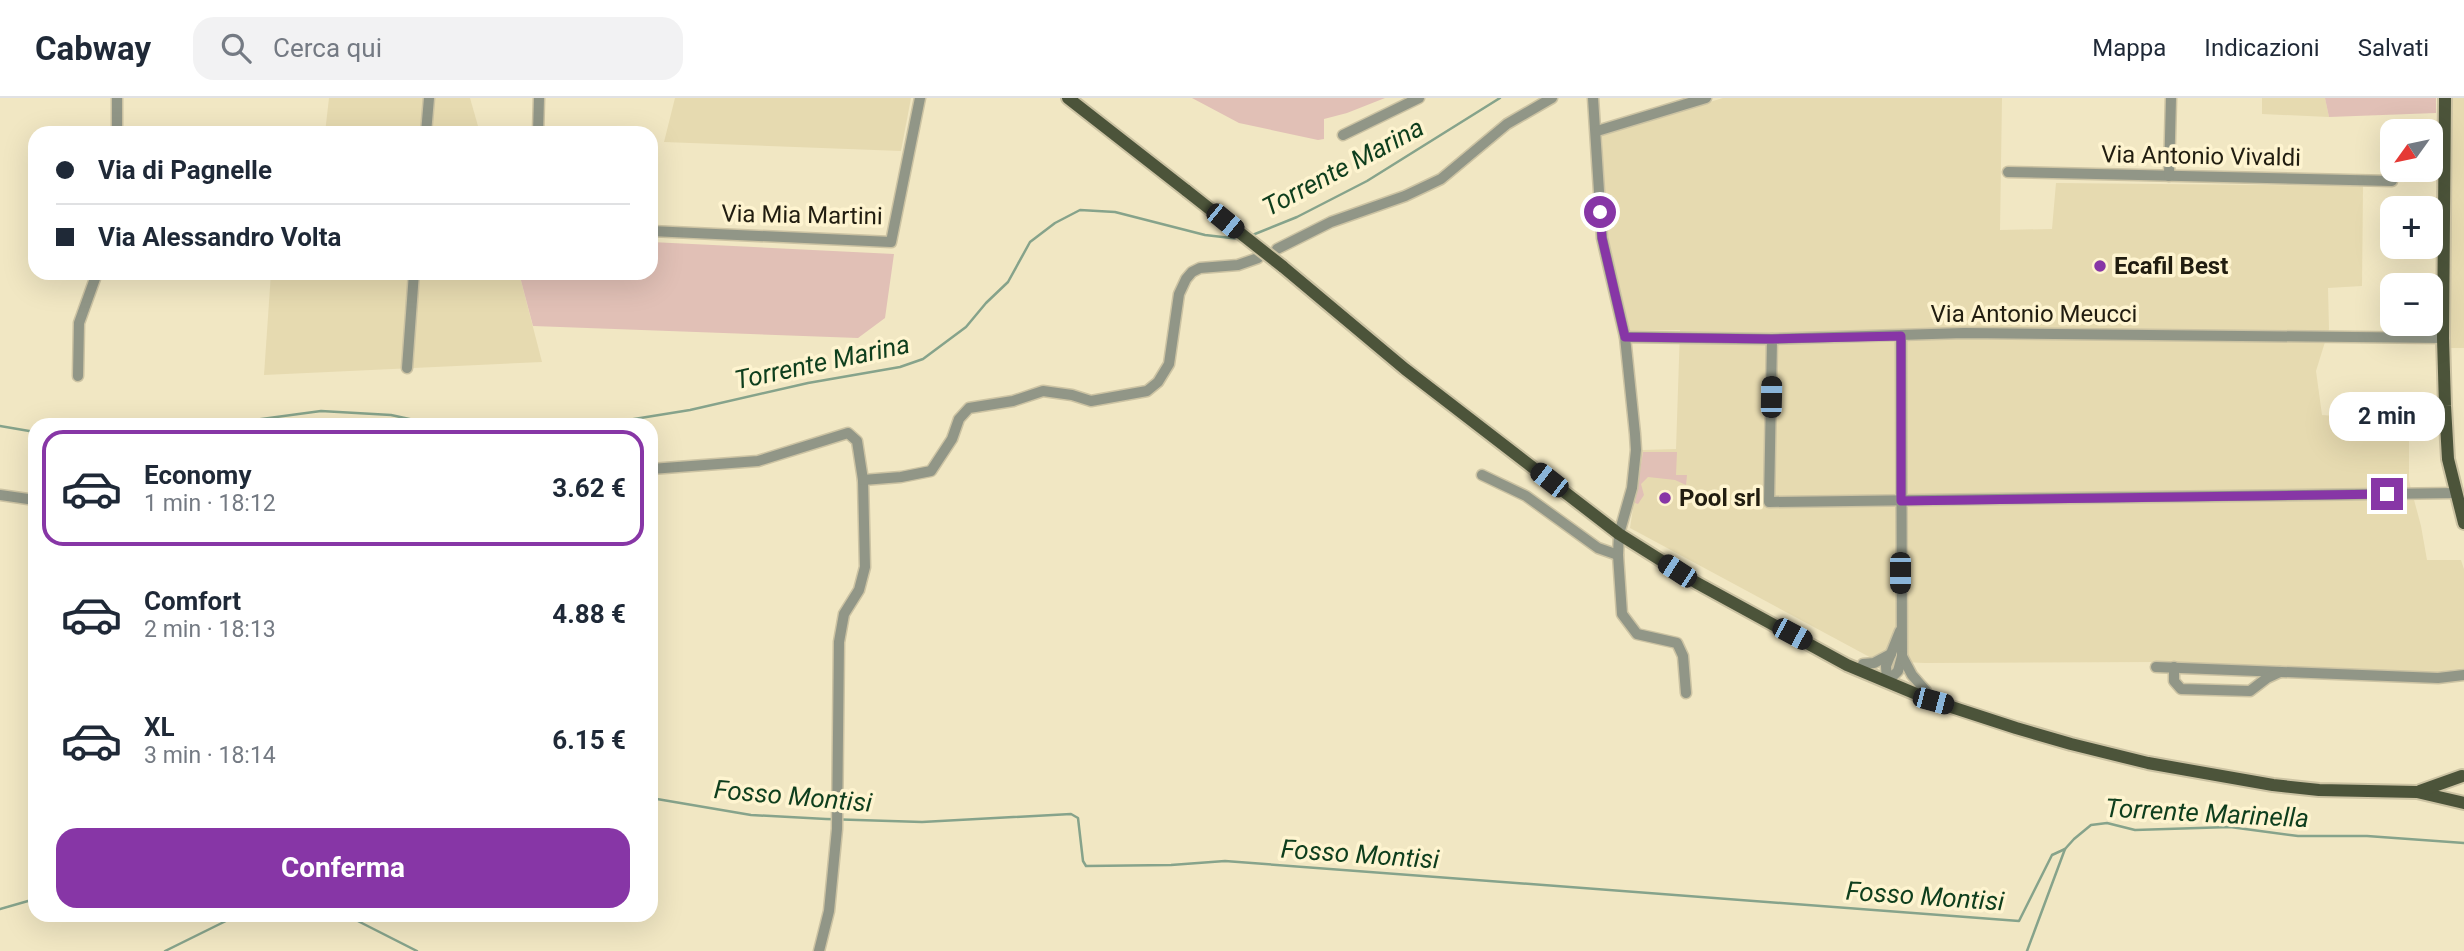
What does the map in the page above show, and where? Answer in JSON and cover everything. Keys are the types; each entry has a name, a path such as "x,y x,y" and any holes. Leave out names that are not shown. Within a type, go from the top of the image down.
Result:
{"main road":[{"path":"1068,98 1282,266 1405,369 1619,534 1697,583 1847,665 1889,677 2016,728 2071,744 2173,767 2319,790 2417,792 2464,803"},
{"path":"2445,98 2443,338 2448,459 2464,523"},
{"path":"1815,647 1863,664 1933,701 1961,708"},
{"path":"2417,792 2463,774"},
{"path":"2463,774 2459,787 2464,803"}],"street":[{"path":"117,98 117,126"},
{"path":"427,126 429,98"},
{"path":"538,126 539,98"},
{"name":"Via Mia Martini","path":"658,231 891,242 920,98"},
{"path":"1343,135 1419,98"},
{"path":"1278,249 1331,222 1405,196 1441,179 1507,124 1552,98"},
{"path":"1593,98 1602,238 1625,337 1636,450 1632,488 1619,534 1622,614 1637,634 1676,643 1683,656 1686,693"},
{"path":"1597,131 1706,98"},
{"path":"2169,176 2171,98"},
{"name":"Via Antonio Vivaldi","path":"2008,172 2380,181"},
{"path":"863,480 931,471 952,439 959,419 969,408 1013,401 1043,391 1091,401 1147,391 1158,383 1169,364 1179,293 1186,279 1199,268 1238,265 1258,258"},
{"path":"78,376 79,323 94,280"},
{"path":"407,369 413,280"},
{"name":"Via Antonio Meucci","path":"1625,337 1772,339 1964,332 2443,338"},
{"path":"1889,677 1900,631 1901,336"},
{"path":"1772,339 1769,502 2456,493"},
{"path":"658,468 758,461 848,433 857,441 863,480 865,567 859,590 844,614 839,642 837,829 829,911 819,951"},
{"path":"1482,475 1526,496 1598,548 1618,555"},
{"path":"0,495 28,499"},
{"path":"1863,664 1896,655"},
{"path":"1896,655 1926,691"},
{"path":"2156,667 2438,678 2464,676"},
{"path":"2174,667 2174,681 2181,689 2249,691 2283,671"},
{"path":"2254,670 2259,676 2259,684"}],"shaded area":[{"path":"329,98 470,98 478,126 326,126"},
{"path":"675,98 911,98 901,151 664,142"},
{"path":"1192,98 1385,98 1324,119 1324,139 1318,140 1239,123"},
{"path":"1723,98 2002,98 2000,230 2052,229 2056,183 2363,186 2362,286 2328,288 2329,329 2316,371 2322,415 2409,422 2409,481 2427,560 2461,560 2464,569 2464,668 2437,672 2156,662 1877,661 1630,528 1642,450 1676,449 1680,330 1630,331 1605,232 1602,134"},
{"path":"2262,98 2325,98 2329,117 2262,114"},
{"path":"2325,98 2436,98 2436,113 2329,117"},
{"path":"2452,98 2464,98 2464,348 2450,348"},
{"path":"658,242 894,254 885,318 858,338 533,326 521,280 658,280"},
{"path":"271,280 521,280 542,362 264,375"},
{"path":"1643,452 1677,452 1676,475 1687,475 1686,485 1675,480 1648,477 1641,484 1644,495 1638,504 1635,503"}],"waterway":[{"name":"Torrente Marina","path":"1250,236 1297,217 1367,181 1500,98"},
{"name":"Torrente Marina","path":"640,418 900,367 923,359 966,327 1008,282 1030,242 1055,223 1080,210 1115,212 1205,235 1240,239"},
{"name":"Torrente Marina","path":"270,418 321,411 405,418"},
{"name":"Torrente Marina","path":"0,426 28,431"},
{"name":"Fosso Montisi","path":"658,799 751,815 826,819 922,822 1071,814 1078,818 1083,861 1086,866 1225,861 2019,921 2052,855 2065,849"},
{"name":"Torrente Marinella","path":"2027,951 2065,849 2091,825 2107,823 2135,830 2230,827 2298,836 2367,836 2464,843"},
{"name":"Fosso Montisi","path":"0,909 28,901"},
{"name":"Torrente Marinella","path":"165,951 224,922"},
{"name":"Torrente Marinella","path":"360,922 417,951"}],"place":[{"name":"Ecafil Best","path":"2100,266"},
{"name":"Pool srl","path":"1665,498"}],"route":[{"path":"1600,212 1602,238 1625,337 1772,339 1901,336 1901,501 2387,494"}]}
